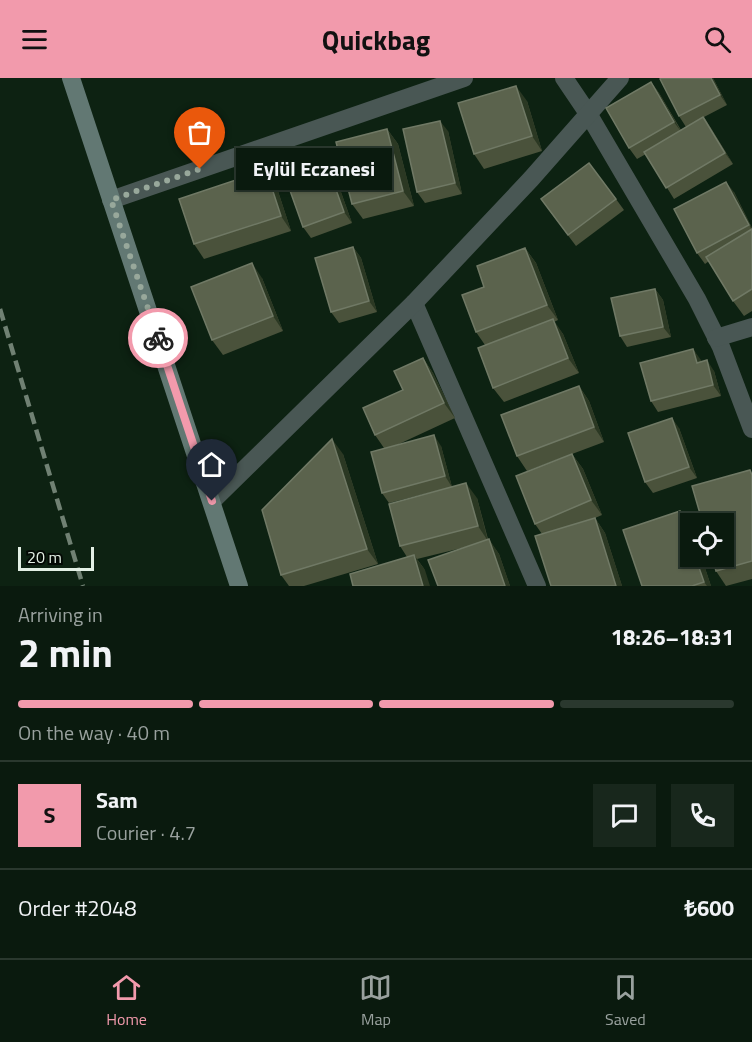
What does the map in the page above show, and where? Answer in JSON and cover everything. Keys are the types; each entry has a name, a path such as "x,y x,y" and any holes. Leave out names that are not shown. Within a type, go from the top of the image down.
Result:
{"street":[{"path":"70,78 239,586"},
{"path":"111,200 464,78"},
{"path":"564,78 589,115 697,299 717,338 752,429"},
{"path":"212,501 414,303 589,115 620,78"},
{"path":"414,303 537,586"},
{"path":"717,338 752,327"}],"building":[{"path":"661,78 711,78 720,95 679,116"},
{"path":"651,82 674,122 629,148 606,108"},
{"path":"516,86 532,136 474,154 458,103"},
{"path":"703,117 725,153 666,188 644,152"},
{"path":"440,121 455,183 417,192 403,129"},
{"path":"387,129 403,191 352,204 336,142"},
{"path":"324,156 344,212 303,227 283,171"},
{"path":"589,163 616,199 568,235 541,199"},
{"path":"266,170 281,216 194,244 179,199"},
{"path":"726,182 749,225 697,253 674,209"},
{"path":"752,229 752,289 733,301 706,257"},
{"path":"353,247 369,301 331,312 315,258"},
{"path":"525,248 547,305 476,332 462,295 484,287 477,266"},
{"path":"252,263 273,316 212,340 191,287"},
{"path":"655,289 663,327 620,336 611,298"},
{"path":"553,319 568,358 493,388 478,348"},
{"path":"693,349 697,363 707,360 713,385 651,401 640,363"},
{"path":"423,358 444,403 375,435 363,408 403,390 394,371"},
{"path":"579,386 594,427 517,456 501,415"},
{"path":"672,418 689,467 645,482 628,433"},
{"path":"434,435 445,476 382,493 371,452"},
{"path":"332,439 367,549 281,575 262,510"},
{"path":"572,454 591,500 535,524 516,476"},
{"path":"750,470 752,475 752,561 734,566 734,513 700,513 692,486"},
{"path":"466,483 478,526 400,546 389,504"},
{"path":"680,511 680,567 699,567 704,582 692,586 642,586 623,530"},
{"path":"595,518 616,586 551,586 535,536"},
{"path":"489,539 505,586 438,586 428,560"},
{"path":"414,555 423,586 353,586 350,574"},
{"path":"715,567 730,567 716,571"}],"railway":[{"path":"0,309 83,586"}],"way so far":[{"path":"158,338 111,200 200,169"}],"place":[{"name":"Eylül Eczanesi","path":"200,169"}],"route":[{"path":"158,338 212,501"}]}
